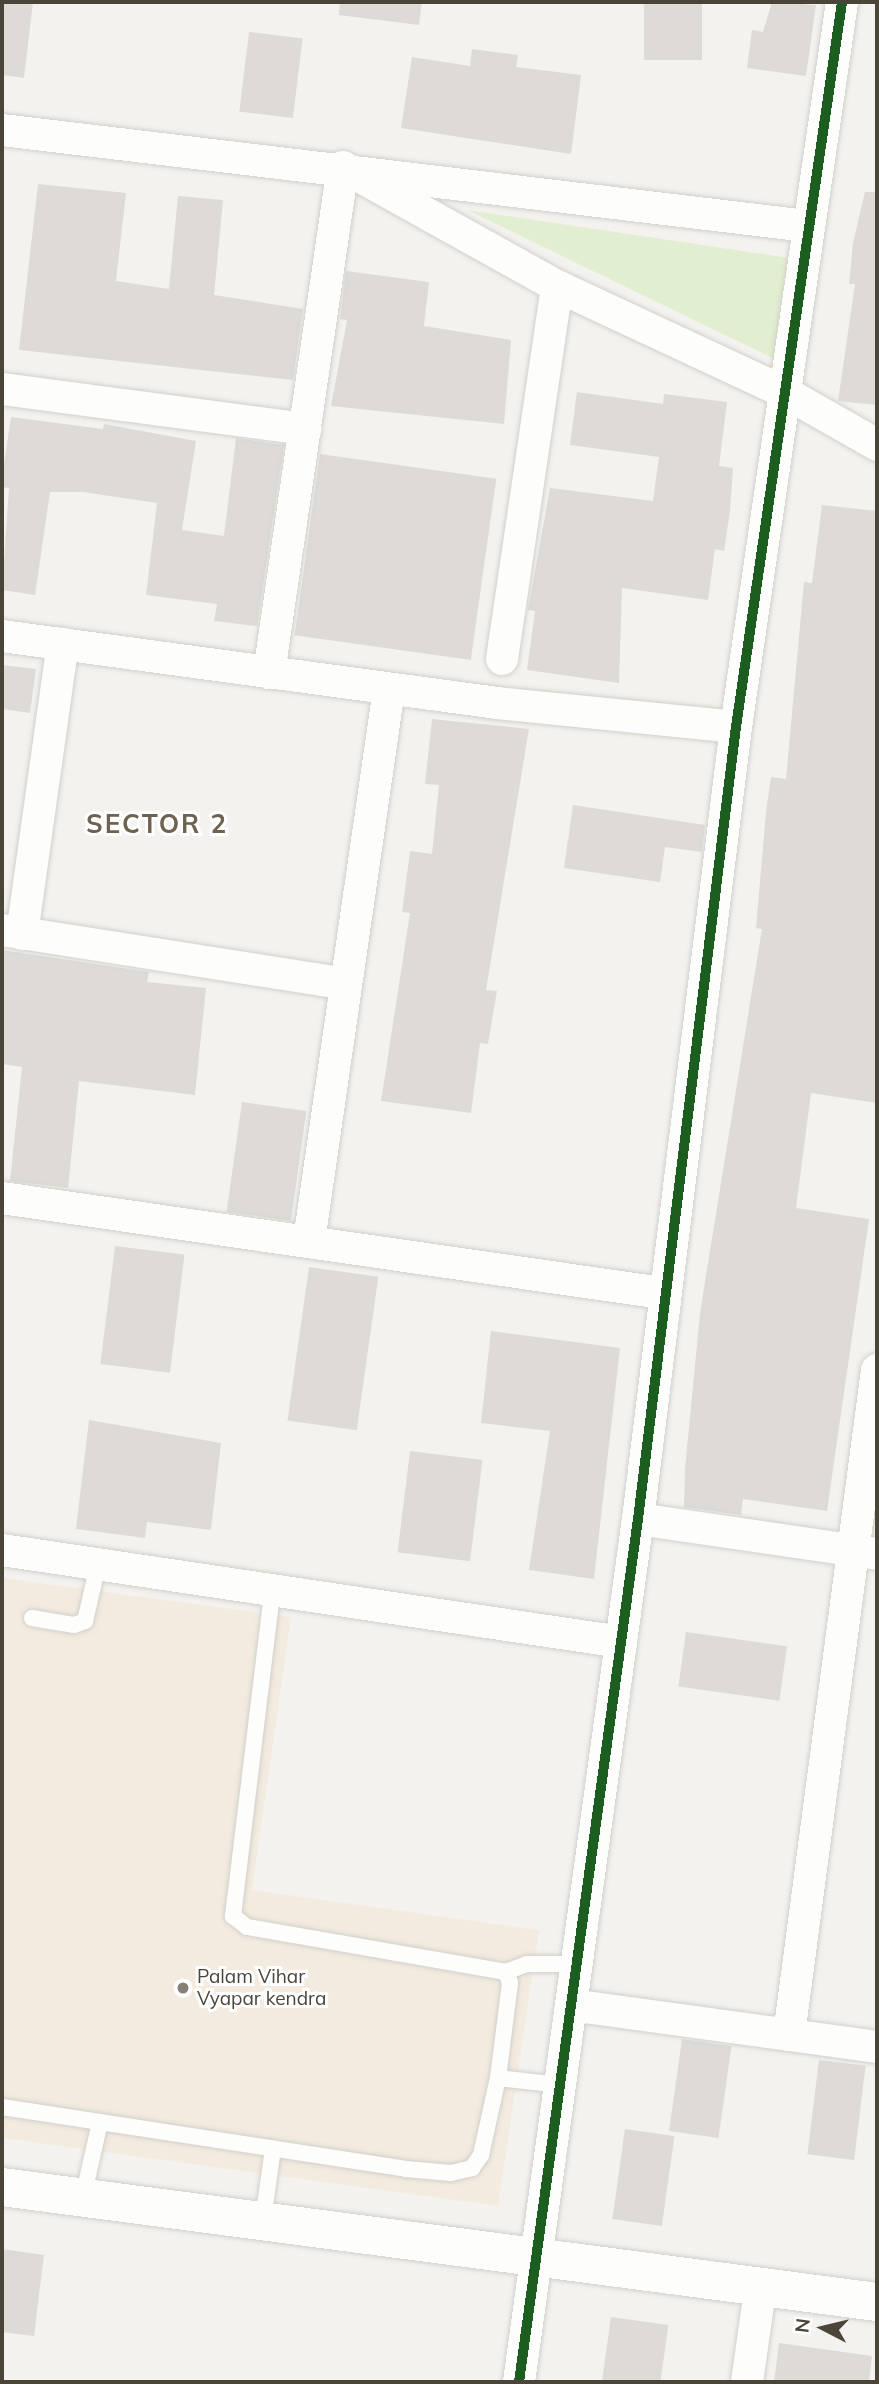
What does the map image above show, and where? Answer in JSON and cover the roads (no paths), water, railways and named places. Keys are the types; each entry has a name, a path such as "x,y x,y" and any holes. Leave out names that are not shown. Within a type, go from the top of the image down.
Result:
{"street":[{"path":"519,2382 533,2254 571,2005 638,1519 662,1293 736,727 786,393 807,226 842,2"},
{"path":"2,130 343,167 807,226"},
{"path":"343,167 557,286 786,393 877,445"},
{"path":"269,673 343,167"},
{"path":"502,659 557,286"},
{"path":"2,390 305,429"},
{"path":"2,636 389,689 736,727"},
{"path":"63,644 12,932 346,984"},
{"path":"309,1241 389,689"},
{"path":"2,1198 662,1293"},
{"path":"789,2035 866,1552 877,1370"},
{"path":"638,1519 866,1552"},
{"path":"2,1550 621,1642"},
{"path":"571,2005 877,2047"},
{"path":"2,2187 533,2254 877,2302"},
{"path":"747,2382 761,2284"}],"lane":[{"path":"32,1618 74,1625 85,1621 98,1565"},
{"path":"272,1591 235,1889 237,1924 506,1972 527,1964 575,1964"},
{"path":"2,2107 406,2169 472,2168 481,2155 498,2078 506,1972"},
{"path":"498,2078 559,2085"},
{"path":"83,2197 100,2122"},
{"path":"263,2220 273,2149"}],"place":[{"name":"Palam Vihar Vyapar kendra","path":"183,1988"}],"district":[{"name":"SECTOR 2","path":"157,824"}]}
